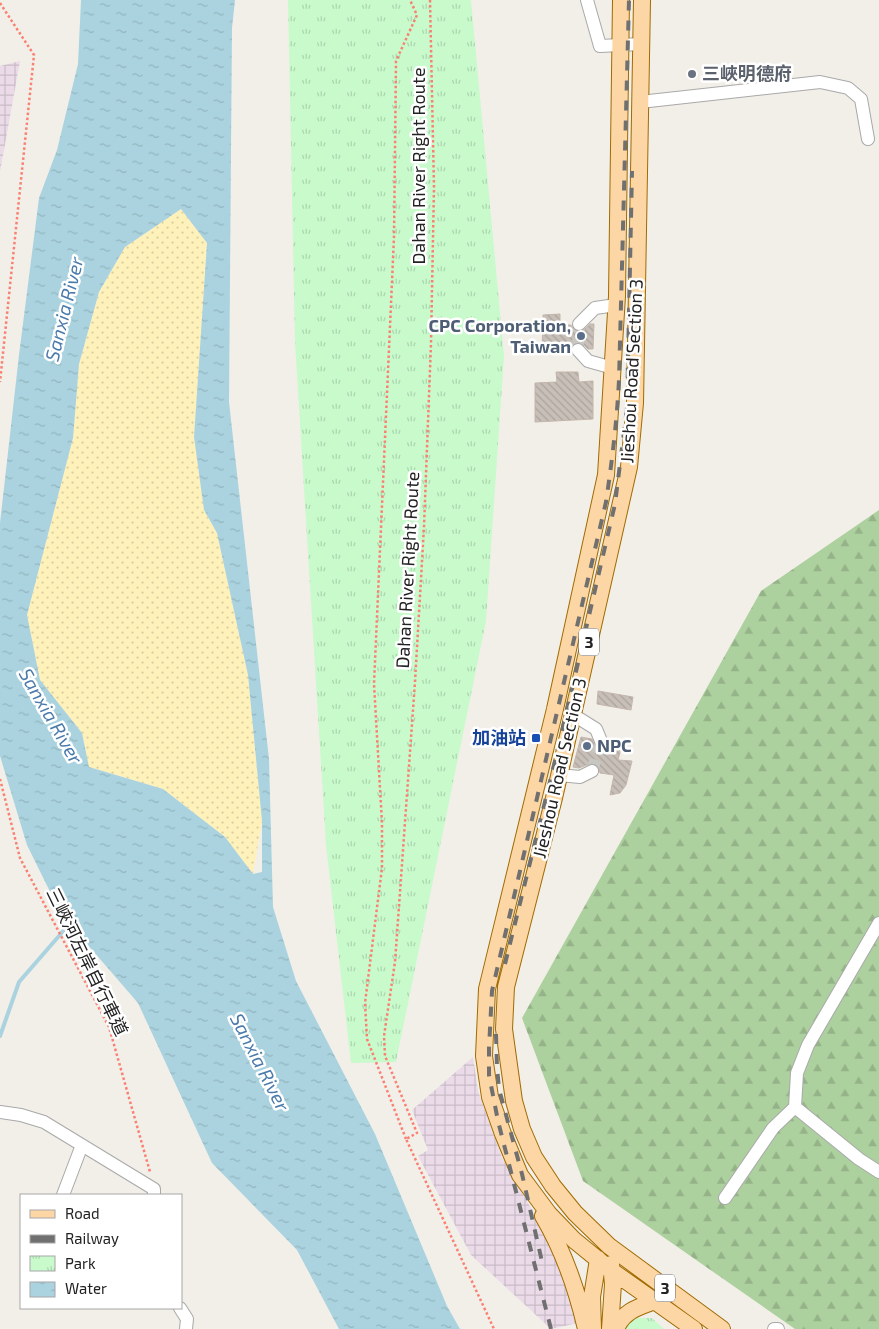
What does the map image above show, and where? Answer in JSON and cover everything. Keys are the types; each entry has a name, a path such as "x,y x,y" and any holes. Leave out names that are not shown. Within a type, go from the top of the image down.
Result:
{"main road":[{"name":"Jieshou Road Section 3","path":"622,0 616,305 607,465 555,709 487,989 484,1056 490,1097 502,1134 520,1175 549,1214 574,1240 612,1271 694,1329"},
{"name":"Jieshou Road Section 3","path":"642,0 634,403 629,467 559,775 506,987 504,1029 514,1101 522,1129 534,1157 554,1186 575,1213 609,1246 722,1329"},
{"path":"520,1175 553,1233 573,1284 586,1329"},
{"path":"609,1246 612,1271 610,1329"},
{"path":"593,1329 592,1297 598,1259"},
{"path":"616,1329 631,1310 655,1301"}],"street":[{"path":"587,0 600,46 641,44"},
{"path":"640,102 820,82 848,88 861,99 868,139"},
{"path":"579,324 595,308 616,305"},
{"path":"578,350 588,361 613,368"},
{"path":"607,465 629,467"},
{"path":"572,714 596,729 601,741"},
{"path":"559,775 580,777 592,771"},
{"path":"725,1198 773,1128 796,1106 797,1073 808,1045 879,923"},
{"path":"796,1106 879,1172"},
{"path":"0,1112 21,1115 44,1122 154,1192"},
{"path":"63,1194 82,1145"},
{"path":"598,1259 609,1246"},
{"path":"181,1309 188,1319 186,1329"}],"path":[{"path":"410,0 417,15 396,60 394,237 374,684 382,823 382,868 365,1004 367,1039 406,1139 494,1329"},
{"name":"Dahan River Right Route","path":"406,1139 417,1133 385,1056 384,1036 395,962 424,527 431,343 434,187 430,0"},
{"path":"0,3 34,55 0,382"},
{"name":"三峽河左岸自行車道","path":"0,778 20,858 109,1027 142,1138 154,1192"}],"shaded area":[{"path":"20,61 0,172 0,66"},
{"path":"473,1057 478,1091 502,1158 535,1215 563,1273 578,1323 551,1329 471,1255 418,1156 428,1150 412,1110"}],"green space":[{"path":"288,0 471,0 504,356 486,621 396,1062 351,1063 326,845 295,342"},
{"path":"879,510 879,1329 795,1329 583,1181 522,1018 761,591"},
{"path":"631,1318 652,1318 664,1329 624,1329"}],"sand":[{"path":"181,209 207,243 194,437 204,510 217,533 248,675 262,821 253,874 225,837 163,789 89,767 82,733 40,680 27,615 73,438 79,364 99,292 125,247"}],"water":[{"name":"Sanxia River","path":"81,0 235,0 232,28 229,402 269,759 273,907 296,981 375,1134 447,1306 460,1329 339,1329 297,1250 212,1163 138,1003 61,914 27,845 0,756 0,523 39,198 57,150 78,64","holes":["181,209 207,243 194,437 204,510 217,533 248,675 262,821 262,872 253,874 225,837 163,789 89,767 82,733 40,680 27,615 73,438 79,364 99,292 125,247"]}],"building":[{"path":"560,314 560,325 571,325 576,332 582,332 590,324 594,324 593,349 588,349 581,342 577,342 572,344 570,350 542,352 543,315"},
{"path":"556,372 578,372 579,382 593,381 593,419 535,422 535,383 557,382"},
{"path":"598,691 633,697 631,710 597,704"},
{"path":"581,737 592,739 599,749 605,748 609,743 622,745 618,760 632,761 626,785 620,793 610,795 614,775 600,773 596,764 589,764 579,768 573,767"}],"waterway":[{"path":"0,1036 19,982 72,921"}],"tunnel":[{"path":"578,350 579,324"},
{"path":"592,771 601,741"}],"railway":[{"path":"551,1329 498,1121 489,1075 492,991 606,502 616,426 619,380 629,0"},
{"path":"505,964 557,753 615,504 627,408 632,171"},
{"path":"496,1034 499,1089 522,1174 543,1266"}],"place":[{"name":"三峽明德府","path":"692,74"},
{"name":"CPC Corporation, Taiwan","path":"581,336"},
{"name":"加油站","path":"536,738"},
{"name":"NPC","path":"587,746"}]}
